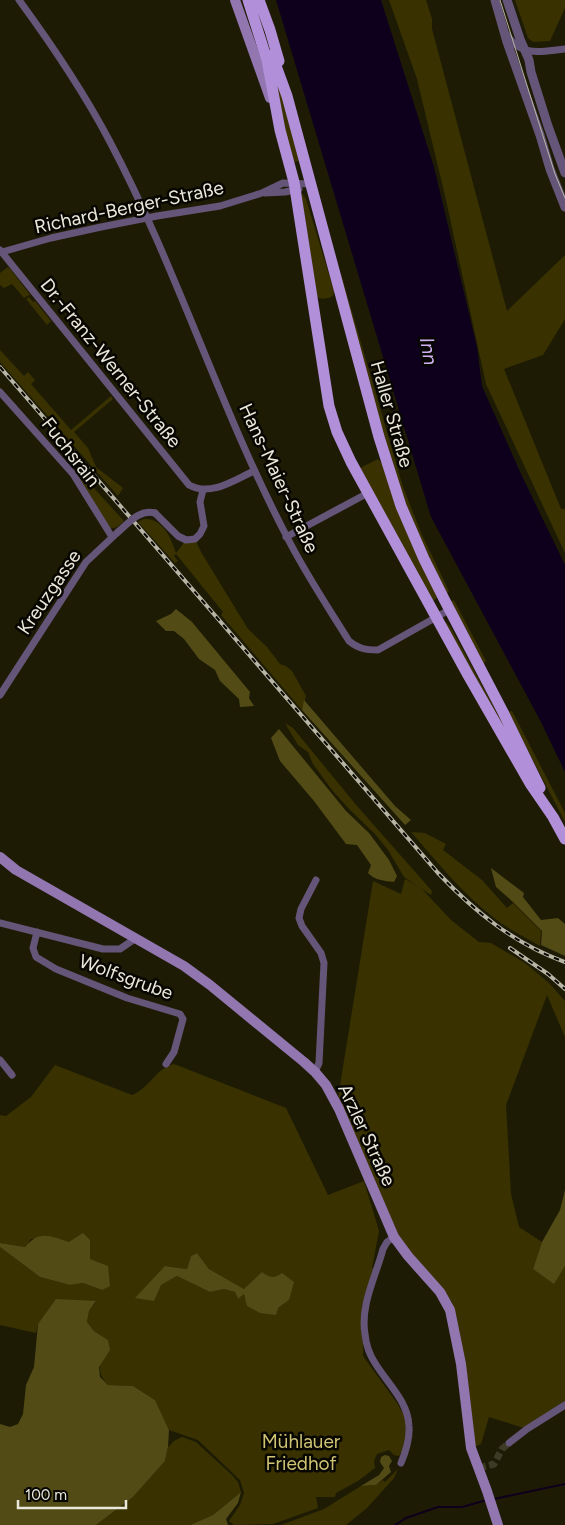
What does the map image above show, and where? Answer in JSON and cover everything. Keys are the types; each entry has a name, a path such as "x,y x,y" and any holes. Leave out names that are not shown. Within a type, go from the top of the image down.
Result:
{"main road":[{"name":"Haller Straße","path":"235,0 278,118"},
{"name":"Haller Straße","path":"249,0 267,60 278,118 295,186 316,300 330,406 337,432 368,494 531,786 553,818"},
{"name":"Haller Straße","path":"249,0 263,30 287,96 336,296 401,506 449,610 503,712 565,840"},
{"path":"259,0 270,30 287,96"},
{"name":"Arzler Straße","path":"0,857 8,864 184,966 210,984 315,1072 326,1085 339,1109 394,1237 440,1292 450,1310 461,1364 472,1455 487,1491 498,1525"}],"street":[{"name":"Hans-Maier-Straße","path":"18,0 48,41 88,102 109,140 147,218 254,470 286,537 308,576 350,641 357,647 367,650 378,650 449,610"},
{"path":"494,0 504,29 506,42 565,207"},
{"path":"507,0 529,60 548,126 565,173"},
{"path":"504,29 514,44 525,51 565,49"},
{"path":"529,60 537,51"},
{"name":"Richard-Berger-Straße","path":"1,251 51,238 147,218 220,206 262,193 310,184"},
{"name":"Dr.-Franz-Werner-Straße","path":"1,251 184,480 193,487 203,490"},
{"name":"Fuchsrain","path":"0,392 72,474 112,537"},
{"path":"203,490 217,488 254,470"},
{"name":"Kreuzgasse","path":"0,695 86,562 138,515 147,512 155,513 178,536 186,540 195,539 204,526 200,502 203,490"},
{"path":"286,537 368,494"},
{"path":"315,1072 319,1063 324,963 321,953 298,918 316,880"},
{"path":"0,923 103,949 120,949 136,938"},
{"name":"Wolfsgrube","path":"38,932 33,948 36,957 56,969 127,998 180,1014 183,1019 174,1052 166,1064"},
{"path":"0,1060 12,1075"},
{"path":"394,1237 387,1242 383,1249 367,1301 364,1328 367,1346 373,1360 401,1400 408,1415 408,1438 401,1463"},
{"path":"509,1443 565,1405"}],"green space":[{"path":"389,0 426,0 432,19 432,29 507,311 565,255 565,319 543,355 504,369 561,509 565,509 565,553 486,384 446,200 417,79"},
{"path":"515,0 565,0 565,8 550,41 533,42 528,38"},
{"path":"261,31 275,69 300,161 293,162"},
{"path":"301,192 306,199 334,291 333,296 327,298 321,299 317,297"},
{"path":"8,267 31,296 29,295 24,298 12,284 4,288 0,285 0,273"},
{"path":"341,274 403,487 422,535 449,591 446,594 400,489 368,382"},
{"path":"29,297 33,302 35,301 51,321 47,325 26,299"},
{"path":"0,350 24,376 28,372 35,380 31,384 71,430 111,396 113,399 74,432 88,448 96,467 123,488 118,496 0,362"},
{"path":"378,459 385,467 437,598 433,601 358,469"},
{"path":"73,471 92,486 124,521 121,524 116,528 109,528"},
{"path":"144,519 161,525 169,535 176,553 186,540 195,539 248,629 267,647 280,664 292,671 306,696 302,710 221,615 223,612 176,554 174,556 178,561 175,563 138,522"},
{"path":"453,600 486,661 483,664 450,602"},
{"path":"445,623 451,628 536,785"},
{"path":"512,711 565,813 565,822 508,712"},
{"path":"285,723 293,728 357,806 432,891 431,895 404,877 388,850 332,790 313,764 308,752 298,745"},
{"path":"411,832 425,833 446,844 443,850 482,880 507,908 513,903 541,931 540,946 505,926 482,908 450,877"},
{"path":"405,879 421,888 451,920 484,946 479,942 491,943 525,963 549,983 565,1001 565,1037 547,995 506,1105 511,1194 519,1227 542,1242 533,1269 554,1283 565,1266 565,1401 524,1428 489,1417 481,1444 475,1447 452,1302 394,1237 338,1098 373,881 401,894"},
{"name":"Mühlauer Friedhof","path":"174,1064 286,1108 328,1195 364,1181 379,1231 372,1268 378,1269 364,1315 363,1356 405,1417 407,1432 402,1452 399,1456 394,1455 389,1450 377,1454 374,1461 375,1468 358,1481 336,1493 335,1497 316,1497 318,1508 273,1524 234,1525 229,1521 240,1505 244,1493 240,1480 198,1440 169,1430 155,1400 133,1386 108,1385 103,1379 100,1363 108,1340 94,1331 87,1322 89,1311 96,1302 38,1324 36,1333 0,1325 0,1247 40,1277 70,1285 83,1283 102,1290 90,1259 69,1242 52,1237 31,1239 25,1247 0,1243 0,1115 6,1116 31,1097 55,1065 132,1095 139,1092 168,1066","holes":["197,1253 209,1269 244,1289 270,1277 276,1277 289,1300 278,1308 244,1294 238,1299 235,1292 224,1289 210,1292 177,1276 136,1298 166,1266 187,1269 191,1256"]},
{"path":"182,1437 196,1442 232,1475 238,1482 241,1492 213,1515 190,1525 96,1525 133,1497 165,1461 168,1447"},
{"path":"398,1469 394,1478 367,1508 346,1525 281,1525 324,1509 361,1486 376,1485 383,1480 385,1482"}],"shaded area":[{"path":"176,609 192,622 250,692 249,698 254,706 240,707 239,699 220,681 215,670 199,659 184,639 174,631 166,631 156,621 171,614"},
{"path":"304,700 395,806 411,820 405,825 302,710"},
{"path":"279,729 346,811 369,833 389,860 397,876 394,882 376,879 368,873 371,865 357,845 346,844 314,801 280,761 271,738"},
{"path":"491,868 524,893 523,897 541,920 558,918 565,924 565,956 541,945 542,931 496,887"},
{"path":"565,1190 565,1266 554,1284 533,1269 542,1242 560,1210"},
{"path":"83,1233 90,1240 90,1259 108,1266 110,1286 102,1290 83,1283 70,1285 40,1277 0,1247 0,1243 25,1247 40,1236 69,1242"},
{"path":"197,1253 209,1269 244,1289 262,1272 272,1277 282,1273 294,1282 289,1300 278,1308 276,1315 260,1313 247,1306 244,1294 238,1299 235,1292 224,1289 210,1292 177,1276 161,1285 154,1301 135,1298 165,1266 187,1269 191,1256"},
{"path":"56,1299 96,1301 89,1311 87,1322 94,1331 108,1340 110,1350 99,1367 100,1377 108,1385 133,1386 155,1400 169,1430 165,1461 133,1497 96,1525 0,1525 0,1424 10,1427 18,1424 23,1414 26,1385 34,1367 38,1324"},
{"path":"389,1456 392,1461 389,1466 391,1472 376,1485 361,1486 379,1475 384,1468 380,1462 381,1457"},
{"path":"241,1492 238,1503 226,1519 228,1525 190,1525 213,1515"}],"water":[{"name":"Inn","path":"276,0 381,0 434,167 477,347 482,386 521,474 565,565 565,772 541,722 431,517"}],"waterway":[{"path":"494,1499 565,1484"},
{"path":"395,1525 406,1518 438,1507 462,1507 487,1500"}],"tunnel":[{"path":"479,1468 494,1464 502,1449 509,1443"}],"tram line":[{"path":"500,0 555,174 565,198"}],"railway":[{"path":"0,367 438,873 496,925 529,946 565,962"},
{"path":"510,948 548,974 565,989"}]}
